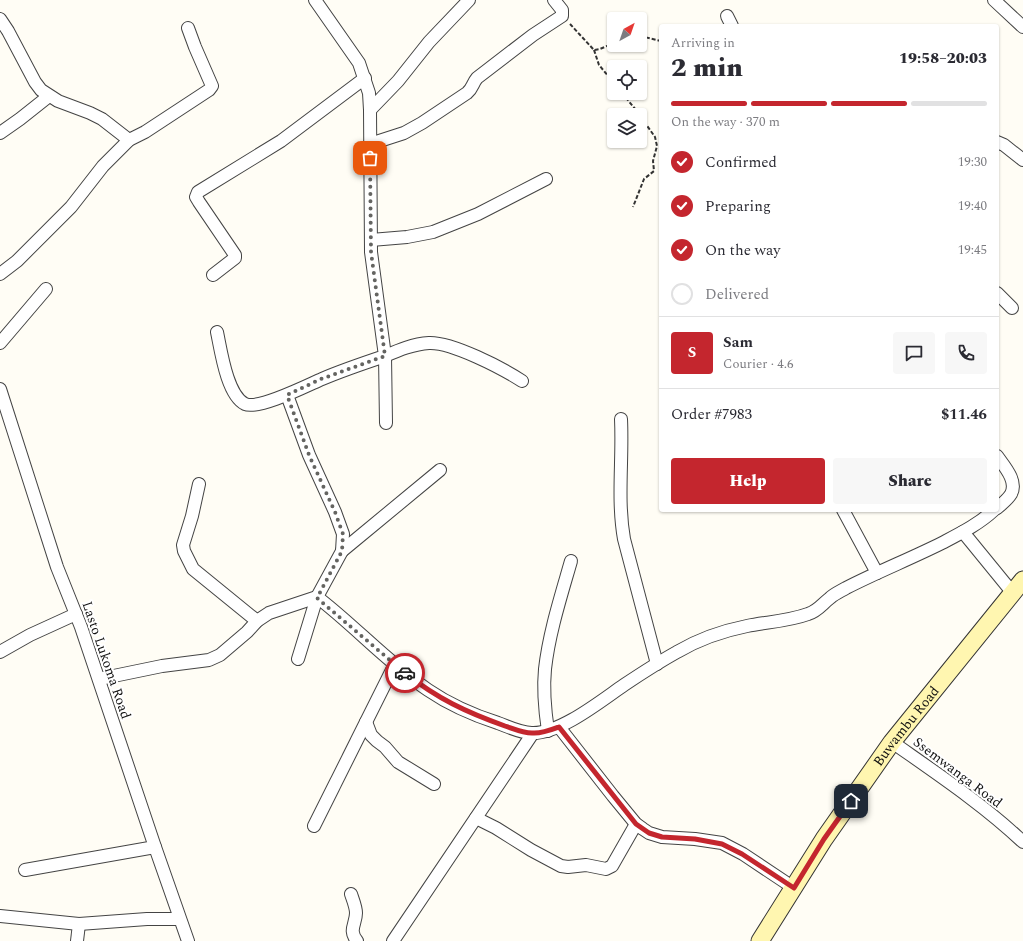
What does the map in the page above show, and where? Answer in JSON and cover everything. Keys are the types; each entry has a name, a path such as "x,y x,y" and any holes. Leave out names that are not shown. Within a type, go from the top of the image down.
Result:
{"street":[{"path":"315,0 359,63 369,93 371,252 385,356 386,423"},
{"path":"370,110 398,81 434,37 469,0"},
{"path":"370,144 404,133 439,113 473,88 474,82 477,78 533,35 562,16 562,10 554,0"},
{"path":"994,0 1023,27"},
{"path":"0,19 41,90 48,96 102,120 129,140"},
{"path":"0,274 17,260 71,207 86,190 103,166 129,140 145,132 206,93 212,86 188,28"},
{"path":"213,275 235,258 235,254 198,202 196,196 198,192 281,141 365,78"},
{"path":"0,133 48,96"},
{"path":"999,143 1023,160"},
{"path":"371,240 407,237 433,232 471,217 546,179"},
{"path":"0,343 46,289"},
{"path":"999,295 1012,308"},
{"path":"217,332 230,386 242,401 246,404 252,405 287,395 321,379 408,346 430,343 441,344 479,358 504,370 522,381"},
{"name":"Lasto Lukoma Road","path":"0,389 57,566 99,679 179,919 188,941"},
{"path":"287,395 309,455 335,512 343,534 342,551"},
{"path":"621,419 621,522 657,664"},
{"path":"999,459 1007,469 1012,479 1014,488 1010,495 999,506"},
{"path":"298,659 317,598 342,551 440,470"},
{"path":"199,484 192,516 183,545 184,551 194,569 256,621"},
{"path":"844,512 877,573"},
{"path":"317,598 428,690 456,706 486,720 520,731 533,733 553,729 585,712 678,651 712,635 746,626 810,613 823,606 830,598 844,589 916,556 963,532 983,521 992,512"},
{"path":"963,532 1018,586"},
{"path":"571,561 551,639 545,670 545,712 553,729 636,824 649,833 662,837 695,839 722,844 742,854 794,888"},
{"name":"Buwambu Road","path":"760,941 824,839 892,742 1018,586"},
{"path":"99,679 162,666 209,660 220,655 247,632 256,621 269,613 279,608 317,598"},
{"path":"0,652 30,635 76,614"},
{"path":"314,826 395,664"},
{"path":"366,722 371,735 385,747 398,762 434,784"},
{"path":"393,941 533,733"},
{"name":"Ssemwanga Road","path":"892,742 957,789 1023,842"},
{"path":"476,818 561,866 568,867 586,865 606,869 612,866 636,824"},
{"path":"25,870 155,847"},
{"path":"351,894 356,911 356,919 352,929 357,941"},
{"path":"0,916 79,924 147,919 179,919"},
{"path":"77,941 79,924"}],"path":[{"path":"562,16 594,50 599,65 607,75"},
{"path":"647,37 659,40"},
{"path":"594,50 607,46"},
{"path":"628,100 643,119 655,138 657,146 653,161 654,171 644,179 634,207"}],"way so far":[{"path":"370,158 371,252 385,356 321,379 287,395 309,455 335,512 343,534 342,551 339,560 317,598 339,615 405,673"}],"route":[{"path":"405,673 449,703 486,720 520,731 533,733 548,731 559,727 636,824 649,833 662,837 695,839 722,844 742,854 794,888 824,839 851,801"}]}
